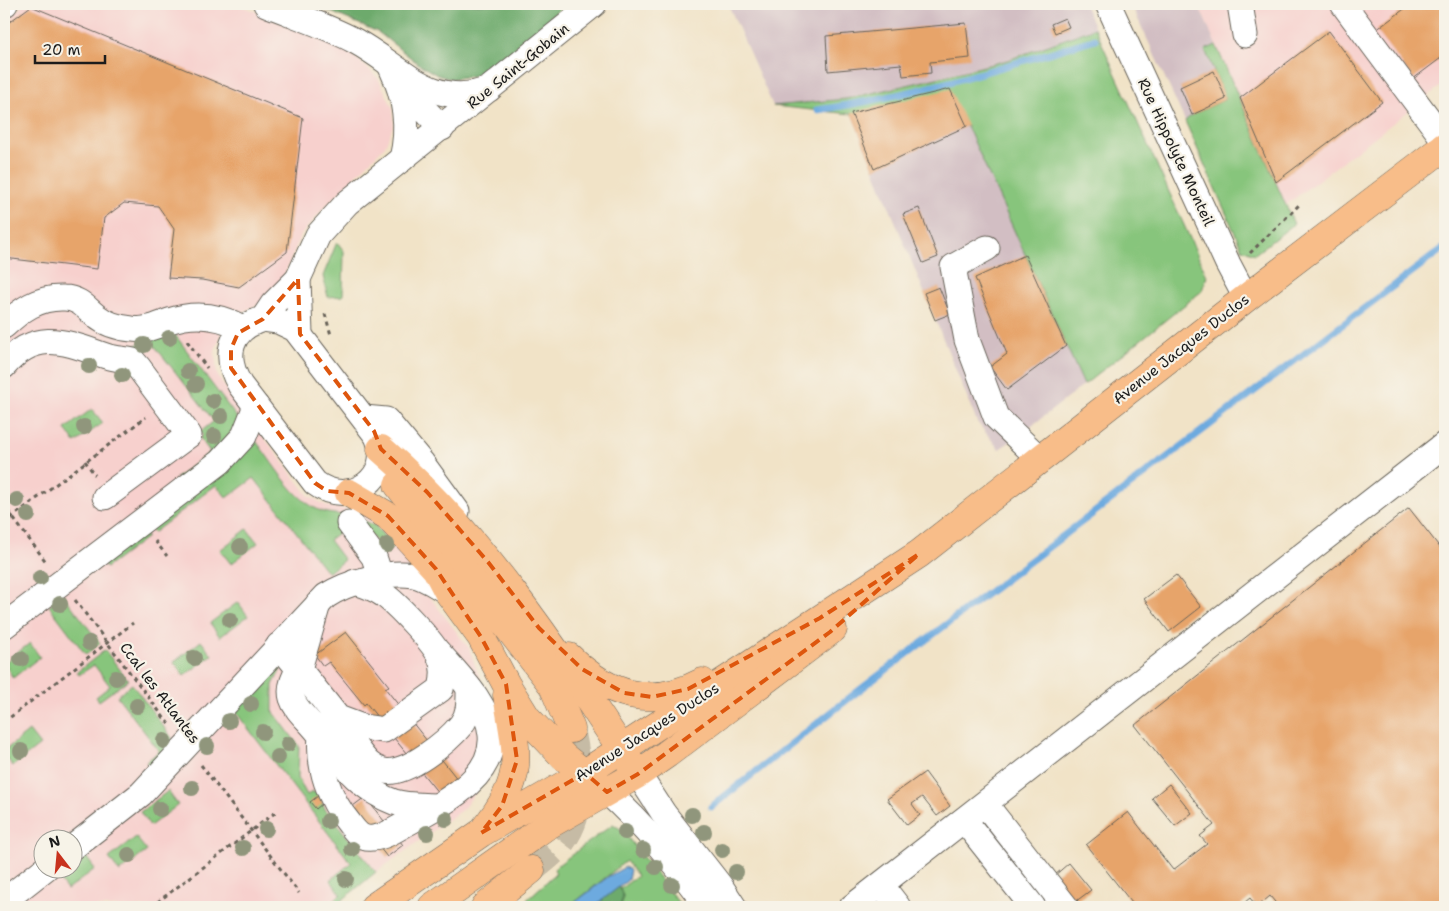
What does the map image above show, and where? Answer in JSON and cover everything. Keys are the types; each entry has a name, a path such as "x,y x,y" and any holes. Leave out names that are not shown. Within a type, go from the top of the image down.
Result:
{"main road":[{"name":"Avenue Jacques Duclos","path":"374,907 481,833 585,774 919,554 1246,298 1445,146"},
{"path":"381,456 427,492 488,562 539,628 638,774"},
{"path":"381,456 539,666 561,702 571,729"},
{"path":"349,493 388,516 436,569 448,592 481,637 527,718 564,757 608,792"},
{"name":"Avenue Jacques Duclos","path":"432,907 545,827 638,774 683,743 830,632 888,584 919,554"},
{"path":"539,628 582,669 605,684 624,693 652,697 670,695 688,689 820,618"},
{"path":"481,833 502,806 513,780 517,760 506,684"},
{"path":"485,907 531,870"}],"street":[{"path":"266,4 352,40 413,82 446,93 476,94 491,88"},
{"name":"Rue Saint-Gobain","path":"298,279 318,235 346,203 442,128 594,4"},
{"name":"Rue Hippolyte Monteil","path":"1108,4 1228,264 1246,298"},
{"path":"1240,4 1245,35"},
{"path":"1343,4 1445,141"},
{"path":"391,67 418,103 442,128"},
{"path":"391,67 405,104 405,146 402,158"},
{"path":"987,248 953,267 967,340 996,417 1040,459"},
{"path":"4,326 21,310 31,304 65,298 82,303 97,317 122,328 146,329 195,315 253,324 284,322 300,334 377,436 381,456 366,484 349,493 327,491 315,483 240,385 231,368 231,349 253,324 298,279"},
{"path":"298,279 300,334"},
{"path":"4,366 17,352 29,345 51,340 106,356 133,361 189,435 105,497"},
{"path":"4,626 220,462 244,436 256,406"},
{"path":"364,418 386,420 452,503 488,562"},
{"path":"852,907 1445,444"},
{"path":"349,523 374,557 381,578"},
{"path":"82,840 141,794 318,603 338,589 355,582 413,575 448,592"},
{"path":"317,730 322,765 335,807 359,836 372,839 392,831 437,806 463,788 479,772 489,756 491,736 488,721 469,688 383,594 355,582"},
{"path":"318,603 299,669 291,681 290,696 292,704 317,730 359,782 373,792 396,802 437,806"},
{"path":"279,645 338,718 362,728 384,730 441,689 444,676 439,653"},
{"path":"317,730 333,730 348,738 366,762 375,768 385,772 400,770 436,748 462,724 469,706 469,688"},
{"path":"638,774 664,814 721,887 734,907"},
{"path":"608,792 638,821 708,907"},
{"path":"985,804 1066,907"},
{"path":"964,820 1033,907"},
{"path":"4,901 33,878"},
{"path":"880,885 898,907"}],"path":[{"path":"1247,255 1299,205"},
{"path":"4,522 165,403"},
{"name":"Ccal les Atlantes","path":"4,506 300,893"},
{"path":"4,722 133,623"},
{"path":"151,907 276,812"}],"highlighted area":[{"path":"298,279 300,334 374,431 381,449 427,492 488,562 539,628 582,669 624,693 652,697 688,689 820,618 919,554 830,632 638,774 607,792 585,773 481,833 502,806 517,760 506,684 481,637 436,569 388,516 349,493 327,491 315,483 231,368 231,349 238,333 263,319"}],"shaded area":[{"path":"25,4 237,4 342,48 352,54 378,78 393,108 394,124 385,146 324,208 301,235 281,283 261,303 235,316 224,326 215,351 217,374 309,496 327,506 373,514 402,551 429,596 469,648 483,687 479,788 463,809 328,907 4,907 4,20"},
{"path":"728,4 1084,4 1095,28 1008,60 933,79 846,99 773,106"},
{"path":"1131,4 1198,4 1216,45 1205,51 1226,99 1192,115 1185,121"},
{"path":"1198,4 1445,4 1445,83 1286,205"},
{"path":"851,113 967,126 1084,385 999,449 977,422"}],"green space":[{"path":"312,4 566,4 485,74 451,79 437,75 420,65 378,32"},
{"path":"1095,28 1207,276 1202,291 1084,385 967,126 773,106 846,99 933,79 1008,60"},
{"path":"1216,45 1294,224 1255,254 1242,249 1185,121 1192,115 1226,99 1205,50"},
{"path":"337,242 344,251 343,296 328,297 323,276"},
{"path":"173,332 238,419 227,439 205,460 178,480 176,478 210,452 200,438 203,435 200,432 214,421 153,344 140,355 132,346"},
{"path":"92,409 103,423 75,443 65,429"},
{"path":"256,441 290,486 306,502 315,508 331,514 348,516 342,530 329,540 344,560 328,573 254,478 227,498 216,485 153,533 149,528"},
{"path":"356,517 376,526 393,547 385,553"},
{"path":"247,529 258,543 231,564 220,550"},
{"path":"144,532 147,537 106,568 102,563"},
{"path":"64,596 100,643 86,655 49,606"},
{"path":"238,602 248,616 220,637 210,623"},
{"path":"201,641 212,655 184,676 174,662"},
{"path":"30,643 40,657 13,678 4,663"},
{"path":"105,650 128,680 99,701 96,697 110,686 94,665 79,675 77,672"},
{"path":"279,661 283,665 273,685 273,711 299,746 298,778 307,795 312,792 319,793 325,809 376,872 334,907 326,907 341,894 330,880 351,863 234,710"},
{"path":"132,684 172,738 173,743 150,767 146,762 159,751 117,696"},
{"path":"29,731 40,745 13,766 4,755 4,751"},
{"path":"168,791 178,805 150,826 140,812"},
{"path":"613,824 622,830 682,907 620,907 623,896 620,889 637,876 626,861 569,907 519,907 556,873 554,869 558,865"},
{"path":"136,837 147,851 119,872 109,858"},
{"path":"84,854 95,869 67,890 58,878 82,878 82,856"},
{"path":"619,887 623,896 620,907 593,907"}],"water":[{"path":"625,867 630,870 628,880 593,907 569,907 609,876"}],"building":[{"path":"967,4 967,7 857,5"},
{"path":"1411,4 1445,4 1445,55 1413,79 1376,30"},
{"path":"31,6 303,118 287,252 239,287 202,280 168,278 174,229 158,206 124,203 104,218 97,269 4,258 4,26"},
{"path":"1065,18 1069,27 1055,33 1051,24"},
{"path":"966,23 970,58 930,62 931,73 903,76 901,64 828,71 826,36"},
{"path":"1329,31 1382,102 1276,182 1240,98"},
{"path":"1214,71 1226,99 1192,115 1180,87"},
{"path":"950,89 967,126 874,169 851,113"},
{"path":"919,208 938,257 923,263 903,214"},
{"path":"1025,255 1066,346 1007,390 990,367 1007,354 975,278"},
{"path":"939,287 950,314 935,320 924,293"},
{"path":"1409,508 1445,554 1445,907 1279,907 1270,896 1257,907 1250,898 1239,907 1127,907 1132,903 1086,845 1128,812 1173,870 1207,844 1200,836 1214,825 1135,725"},
{"path":"1176,575 1201,607 1169,632 1144,599"},
{"path":"346,632 389,686 385,688 458,780 439,794 366,703 364,705 329,662 323,666 315,655"},
{"path":"925,772 950,806 937,816 922,797 912,804 920,815 907,825 887,799"},
{"path":"1169,784 1192,813 1175,826 1152,798"},
{"path":"318,796 323,803 316,809 310,802"},
{"path":"365,797 403,845 387,857 349,809"},
{"path":"1069,863 1091,890 1075,902 1054,876"}],"waterway":[{"path":"817,110 923,89 1095,39"},
{"path":"711,807 857,692 1445,247"}],"tunnel":[{"path":"531,870 557,847 567,834 573,821 577,806 578,775 571,729"}]}
